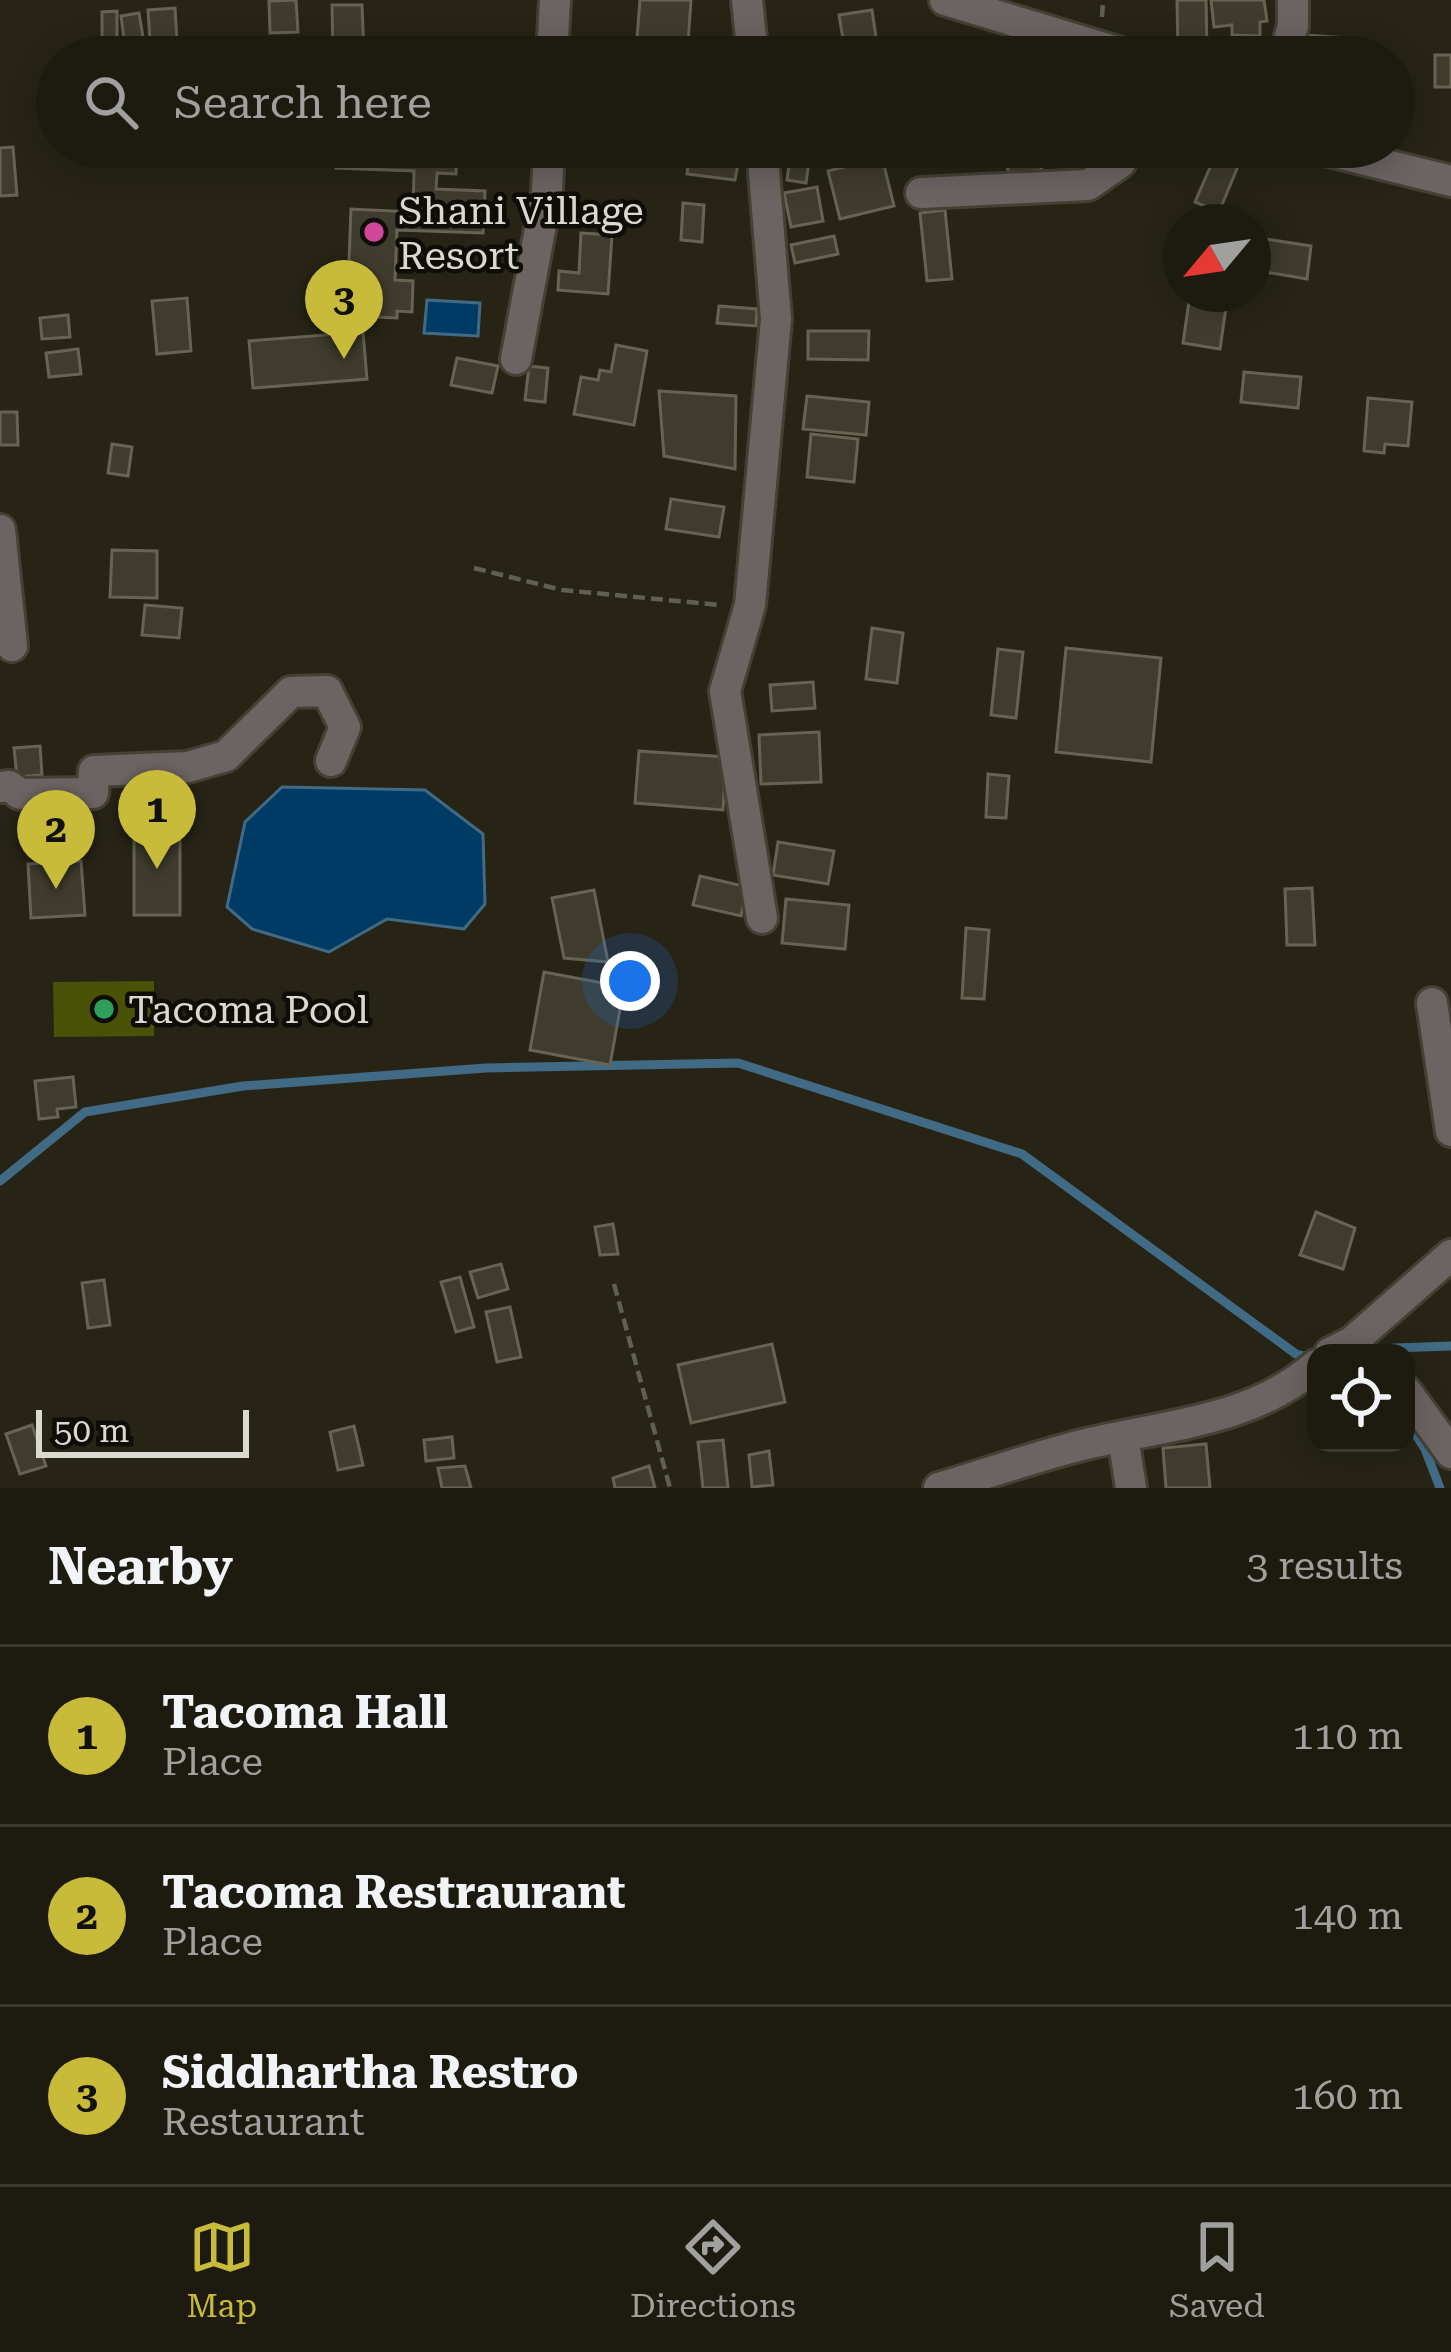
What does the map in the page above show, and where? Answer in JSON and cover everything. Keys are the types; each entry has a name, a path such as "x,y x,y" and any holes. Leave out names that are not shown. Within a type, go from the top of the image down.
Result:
{"street":[{"path":"553,36 555,0"},
{"path":"748,0 751,36"},
{"path":"945,0 1064,36"},
{"path":"1290,36 1294,0"},
{"path":"516,359 548,168"},
{"path":"762,918 725,691 749,605 776,319 764,168"},
{"path":"921,193 1088,185 1113,168"},
{"path":"1398,168 1451,181"},
{"path":"0,530 12,646"},
{"path":"0,787 9,786 20,794 93,793 94,771 188,767 226,756 291,692 327,691 345,727 331,760"},
{"path":"1432,1003 1451,1131"},
{"path":"1354,1344 1451,1256"},
{"path":"939,1488 1081,1445 1211,1419 1292,1386 1307,1373"},
{"path":"1415,1403 1451,1453"},
{"path":"1124,1437 1131,1488"}],"path":[{"path":"474,568 562,590 702,605 749,605"},
{"path":"614,1284 670,1488"}],"green space":[{"name":"Tacoma Pool","path":"154,981 154,1036 54,1037 53,982"}],"water":[{"path":"427,300 480,303 478,336 424,333"},
{"path":"282,787 425,790 483,834 485,904 464,929 387,919 329,952 252,929 227,907 245,822"}],"building":[{"path":"296,0 298,32 270,33 269,1"},
{"path":"640,0 691,0 688,36 637,36"},
{"path":"1177,0 1206,0 1207,36 1178,36"},
{"path":"1211,0 1264,0 1267,21 1260,22 1260,36 1232,35 1232,25 1214,27"},
{"path":"332,5 362,5 363,36 333,36"},
{"path":"175,8 177,36 150,36 148,10"},
{"path":"872,10 876,36 842,36 839,15"},
{"path":"117,11 117,36 102,36 102,12"},
{"path":"139,13 143,36 124,36 121,16"},
{"path":"1435,55 1451,55 1451,87 1435,87"},
{"path":"13,147 17,195 0,196 0,148"},
{"name":"Shani Village Resort","path":"336,168 456,168 456,174 437,173 436,189 485,191 483,233 397,230 395,280 413,281 412,312 397,311 397,318 347,316 351,209 413,212 414,171"},
{"path":"688,168 737,168 735,180 687,174"},
{"path":"789,168 808,168 806,183 787,180"},
{"path":"885,168 894,206 840,219 828,171"},
{"path":"1008,168 1042,168 1042,170 1009,175"},
{"path":"1210,168 1237,168 1222,204 1195,202"},
{"path":"817,187 823,221 791,227 784,193"},
{"path":"683,203 704,205 702,242 681,240"},
{"path":"945,210 952,279 927,281 920,213"},
{"path":"581,233 612,235 608,294 558,290 559,271 579,273"},
{"path":"834,236 838,254 795,263 791,245"},
{"path":"1271,240 1311,246 1307,279 1271,273"},
{"path":"187,298 191,351 157,354 152,301"},
{"path":"719,306 757,309 756,326 717,323"},
{"path":"1187,312 1225,312 1220,349 1183,343"},
{"path":"68,315 70,337 42,339 40,318"},
{"path":"808,331 869,331 868,360 808,359"},
{"path":"363,332 367,379 253,388 249,341"},
{"path":"616,345 647,351 634,425 574,414 581,377 598,380 600,370 611,372"},
{"path":"78,349 81,374 49,377 46,353"},
{"path":"457,358 498,366 492,393 451,385"},
{"path":"529,366 548,368 545,402 525,400"},
{"path":"1244,372 1301,377 1298,408 1241,402"},
{"path":"659,391 736,396 735,469 664,456"},
{"path":"807,396 869,402 866,435 803,429"},
{"path":"1368,398 1412,402 1408,446 1385,444 1384,453 1364,451"},
{"path":"0,412 17,412 18,445 0,445"},
{"path":"811,434 858,439 854,482 807,477"},
{"path":"112,444 132,447 128,476 108,473"},
{"path":"671,499 724,507 719,537 666,529"},
{"path":"112,550 157,551 157,598 110,597"},
{"path":"145,605 182,608 179,638 142,635"},
{"path":"872,628 903,633 897,683 866,679"},
{"path":"1066,648 1161,658 1151,762 1056,752"},
{"path":"998,649 1023,652 1016,718 991,715"},
{"path":"813,682 815,708 772,711 770,685"},
{"path":"819,732 821,782 761,784 759,735"},
{"path":"40,746 42,775 17,777 14,748"},
{"path":"639,751 726,757 723,810 635,803"},
{"path":"988,774 1009,776 1006,818 986,817"},
{"path":"134,823 180,824 180,915 134,915"},
{"path":"778,842 834,851 828,884 773,875"},
{"path":"81,861 85,915 31,918 28,864"},
{"path":"700,876 747,887 741,916 693,905"},
{"path":"1312,888 1315,945 1287,945 1285,889"},
{"path":"594,890 608,962 564,958 552,898"},
{"path":"786,899 849,905 845,949 782,943"},
{"path":"966,928 989,930 984,999 962,998"},
{"path":"544,972 624,987 610,1065 530,1050"},
{"path":"73,1077 76,1107 57,1109 58,1117 39,1119 35,1081"},
{"path":"1316,1212 1355,1228 1343,1269 1300,1255"},
{"path":"613,1224 618,1254 600,1255 595,1227"},
{"path":"501,1264 508,1289 478,1298 470,1272"},
{"path":"460,1277 474,1327 456,1332 441,1282"},
{"path":"104,1280 110,1325 88,1328 82,1283"},
{"path":"510,1307 521,1357 497,1362 486,1312"},
{"path":"772,1344 785,1402 691,1423 678,1365"},
{"path":"32,1425 46,1466 20,1474 6,1434"},
{"path":"354,1426 363,1465 338,1470 330,1432"},
{"path":"452,1437 454,1458 426,1461 424,1440"},
{"path":"723,1440 728,1488 703,1488 698,1442"},
{"path":"1206,1444 1210,1488 1166,1488 1163,1448"},
{"path":"769,1451 773,1485 752,1487 749,1455"},
{"path":"465,1466 471,1488 442,1488 438,1468"},
{"path":"649,1466 655,1488 615,1488 613,1478"}],"waterway":[{"path":"0,1181 85,1112 243,1086 486,1068 738,1063 1022,1154 1296,1354 1307,1357"},
{"path":"1415,1347 1451,1346"},
{"path":"1415,1433 1440,1488"}],"place":[{"name":"Shani Village Resort","path":"374,232"},
{"name":"Siddhartha Restro","path":"344,359"},
{"name":"Tacoma Hall","path":"157,869"},
{"name":"Tacoma Restraurant","path":"56,889"},
{"name":"Tacoma Pool","path":"104,1009"}]}
